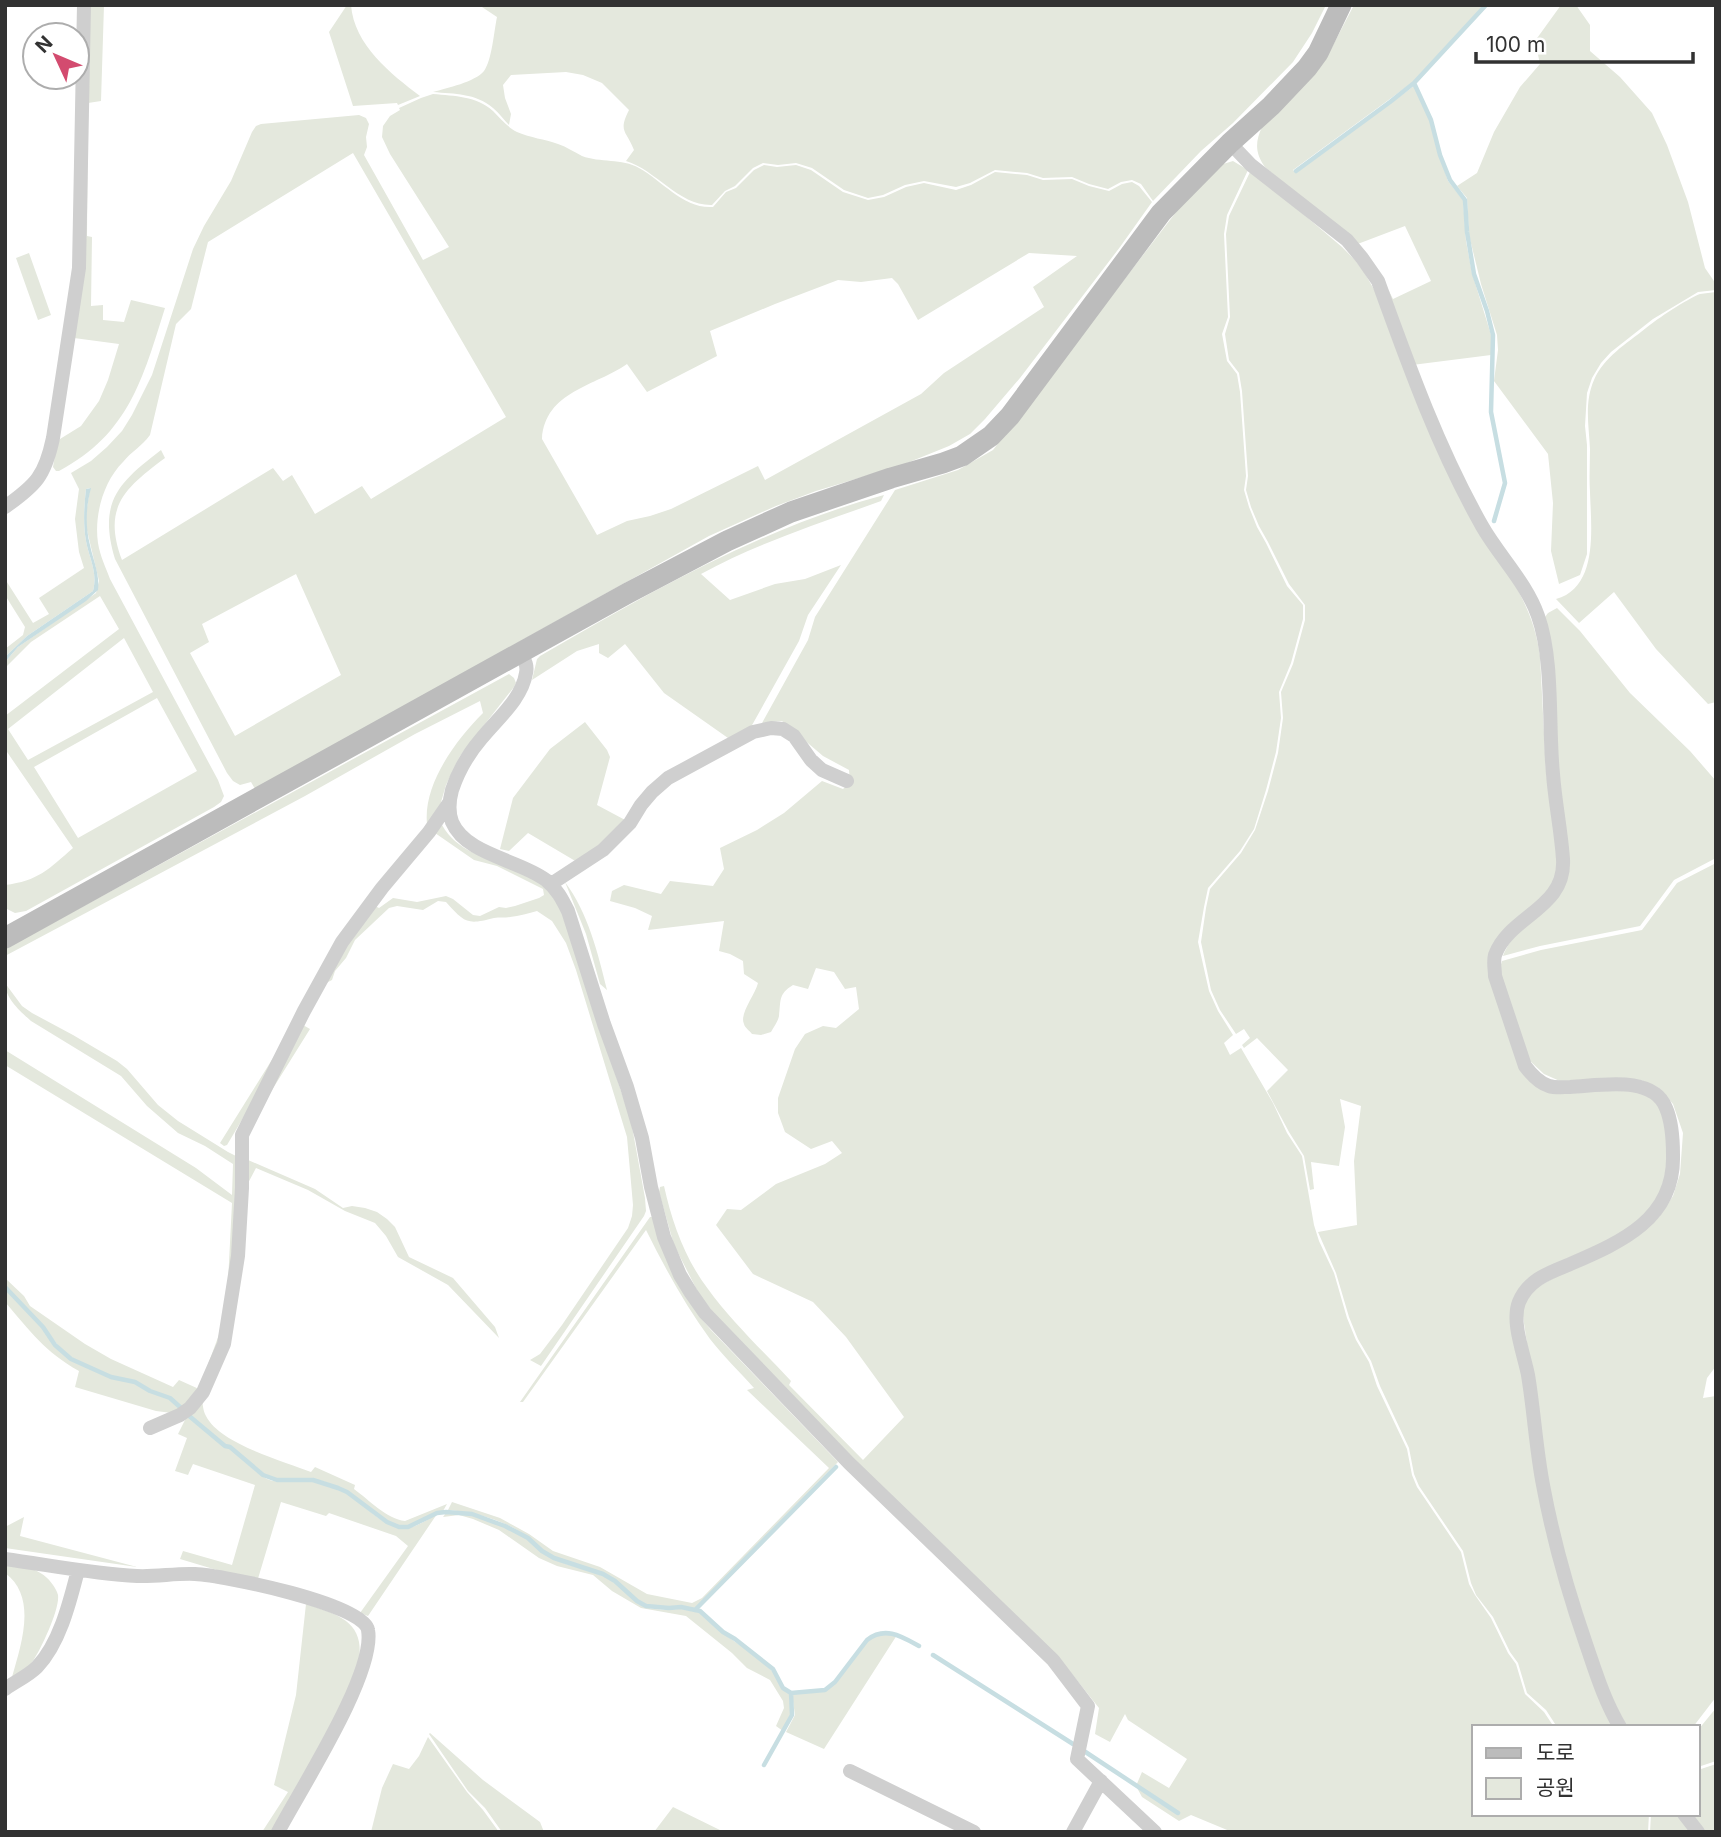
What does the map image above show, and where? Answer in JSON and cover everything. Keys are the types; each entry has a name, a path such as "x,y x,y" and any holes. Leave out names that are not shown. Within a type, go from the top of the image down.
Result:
{"main road":[{"path":"8,931 628,593 757,527 790,512 943,463 975,448 1010,416 1161,213 1307,68 1318,53 1341,5"}],"street":[{"path":"5,507 41,475 50,456 54,438 79,268 84,5"},
{"path":"1230,143 1251,165 1347,240 1371,270 1378,281 1423,403 1454,471 1483,528 1521,582 1539,617 1548,668 1562,877 1549,899 1510,933 1496,953 1494,962 1495,976 1525,1066 1533,1076 1551,1087 1632,1084 1647,1088 1660,1097 1666,1108 1674,1169 1664,1202 1653,1216 1606,1249 1539,1277 1520,1299 1516,1310 1528,1375 1542,1482 1562,1569 1605,1701 1619,1725"},
{"path":"521,653 527,668 523,683 515,698 479,741 455,780 449,803 450,814 456,828 471,843 535,873 551,884 564,903 577,933 604,1024 627,1087 642,1138 664,1237 680,1275 712,1321 849,1464 1053,1660 1088,1706 1077,1759 1155,1832"},
{"path":"551,884 603,850 630,823 652,792 668,778 753,732 771,728 783,729 794,736 811,760 822,770 847,781"},
{"path":"150,1428 190,1408 202,1392 224,1344 239,1256 242,1135 342,942 449,803"},
{"path":"5,1559 139,1576 197,1574 229,1578 309,1598 361,1619 368,1626 369,1634 362,1670 346,1709 278,1832"},
{"path":"5,1689 39,1665 46,1654 60,1628 78,1570"},
{"path":"850,1771 974,1832"},
{"path":"1073,1832 1101,1780"},
{"path":"1686,1816 1698,1832"}],"green space":[{"path":"88,5 104,5 101,101 88,103 87,236 92,237 91,306 103,305 103,320 124,322 131,300 165,308 140,381 118,422 83,456 56,471 53,467 57,444 60,439 81,426 99,401 119,344 74,338 84,91 91,91 91,21 87,21"},
{"path":"347,5 351,5 359,33 367,46 386,68 420,96 398,105 353,106 329,32"},
{"path":"479,5 1326,5 1293,62 1153,201 1141,184 1132,180 1108,189 1072,177 1043,178 1027,173 995,170 956,187 924,181 868,198 844,190 812,168 796,163 763,163 725,191 712,205 689,200 626,161 634,150 624,127 629,110 602,83 583,75 566,72 511,75 503,85 511,114 509,125 493,108 479,99 433,92 474,78 487,66 497,17"},
{"path":"1354,5 1484,5 1413,82 1293,170 1296,173 1414,86 1430,121 1448,181 1463,200 1466,241 1472,273 1492,338 1491,355 1412,365 1388,289 1393,299 1431,281 1405,226 1355,245 1265,167 1259,157 1257,143 1262,127 1331,49"},
{"path":"1561,5 1576,5 1590,25 1590,51 1620,77 1652,113 1688,202 1705,268 1716,284 1716,290 1698,292 1653,319 1611,352 1592,378 1587,393 1585,426 1587,554 1580,575 1559,584 1551,551 1553,503 1548,454 1494,381 1497,335 1469,235 1467,198 1457,186 1477,173 1494,132 1520,87 1540,64 1535,41"},
{"path":"433,94 480,102 517,132 558,144 582,156 632,165 648,173 683,199 702,206 713,207 726,192 736,188 754,170 764,165 796,165 811,170 843,192 868,200 924,183 956,190 995,172 1027,175 1043,180 1072,179 1109,191 1132,182 1139,186 1152,202 1020,378 970,434 949,446 902,465 816,491 709,536 255,789 251,782 240,785 227,773 115,559 109,523 111,508 123,484 161,450 165,458 129,489 116,512 116,542 122,560 273,468 283,481 292,475 315,514 362,486 371,499 506,417 353,153 208,242 191,309 176,324 150,435 126,458 110,479 99,511 97,533 100,553 110,579 218,780 224,796 214,807 26,911 15,913 5,908 5,885 35,877 73,848 5,749 5,716 119,629 100,596 31,642 5,668 5,662 18,647 96,593 99,581 86,526 90,488 86,489 84,522 94,571 93,591 27,636 5,657 5,649 23,635 25,627 5,595 5,579 33,623 49,614 39,598 84,568 75,519 79,489 71,473 107,447 132,415 152,375 193,249 231,181 256,126 359,115 366,118 369,124 364,155 423,260 449,247 382,137 383,126 390,116 400,110 399,108","holes":["1029,253 1077,256 1033,287 1044,307 944,373 921,394 765,480 758,466 671,509 627,521 597,535 542,439 545,423 552,410 574,392 627,364 647,392 717,356 710,331 838,280 861,282 892,278 918,320","296,574 341,675 235,736 190,653 209,642 202,624","124,638 153,692 28,760 8,729","157,698 197,771 78,838 34,767"]},
{"path":"1233,161 1248,170 1227,215 1224,234 1228,317 1222,334 1227,361 1237,374 1240,392 1246,476 1244,490 1257,527 1287,586 1303,605 1303,619 1291,663 1279,692 1281,718 1276,752 1254,829 1240,851 1208,888 1198,942 1209,991 1233,1035 1224,1043 1230,1055 1241,1048 1302,1156 1319,1241 1334,1273 1356,1340 1369,1362 1377,1386 1407,1449 1417,1487 1461,1552 1469,1584 1516,1664 1525,1694 1544,1712 1553,1725 1472,1725 1472,1816 1649,1816 1648,1832 1232,1832 1191,1815 1179,1821 1142,1797 1136,1786 1142,1772 1169,1788 1187,1759 1128,1720 1125,1714 1110,1742 1095,1734 1099,1708 1068,1669 859,1464 718,1319 699,1294 674,1245 659,1192 660,1187 664,1186 680,1240 717,1301 791,1381 789,1385 863,1460 904,1417 846,1337 813,1302 753,1274 716,1225 727,1209 741,1210 776,1184 825,1164 842,1153 832,1141 811,1149 785,1132 778,1113 778,1098 795,1049 805,1034 823,1026 836,1028 859,1009 856,987 845,989 834,972 816,968 808,989 793,985 785,992 771,1032 752,1034 745,1027 743,1020 758,983 744,974 743,961 719,951 724,921 648,930 652,916 610,901 612,891 624,885 661,894 670,881 713,886 724,869 720,848 784,813 822,781 843,789 850,782 849,770 823,756 782,721 762,723 808,640 815,617 895,490 958,470 993,450 1180,207 1220,165"},
{"path":"1251,170 1342,247 1364,272 1380,300 1532,622 1540,656 1546,772 1558,848 1556,883 1491,950 1536,1083 1631,1090 1652,1096 1666,1118 1669,1175 1657,1200 1633,1227 1517,1293 1538,1486 1614,1725 1556,1725 1546,1710 1527,1693 1518,1663 1493,1617 1476,1595 1463,1551 1419,1486 1409,1448 1371,1361 1358,1339 1336,1273 1318,1232 1357,1225 1354,1161 1361,1106 1340,1099 1345,1127 1339,1166 1311,1162 1314,1189 1310,1190 1304,1156 1267,1091 1288,1070 1257,1038 1244,1048 1242,1045 1250,1038 1244,1029 1236,1034 1211,990 1201,942 1210,889 1241,853 1255,830 1278,753 1283,718 1281,692 1293,664 1305,620 1305,605 1289,584 1259,526 1246,490 1248,476 1242,391 1239,373 1229,360 1225,334 1230,317 1226,234 1229,216"},
{"path":"29,253 51,315 38,320 16,258"},
{"path":"1716,292 1716,702 1708,704 1656,649 1614,592 1579,623 1556,599 1570,592 1580,582 1590,554 1588,406 1598,372 1623,345 1657,320 1700,294"},
{"path":"884,495 881,501 767,543 701,574 730,600 775,584 805,579 841,565 808,615 799,641 751,727 728,738 664,693 625,644 608,658 599,653 599,644 577,651 532,680 540,656 664,586 794,525"},
{"path":"1557,608 1580,631 1630,693 1690,751 1716,781 1716,858 1674,880 1640,926 1503,956 1520,930 1559,891 1558,772 1545,617"},
{"path":"509,674 516,683 514,687 460,756 446,785 439,809 427,824 427,809 436,778 452,749 483,713 480,701 5,956 5,949"},
{"path":"585,722 610,757 597,805 627,821 616,835 577,862 528,833 509,851 500,849 513,798 550,749"},
{"path":"442,825 450,837 472,852 535,878 558,901 631,1121 646,1211 541,1366 530,1360 540,1354 562,1325 628,1228 633,1205 627,1137 566,943 552,921 537,911 472,922 462,918 446,902 438,901 423,910 397,906 389,908 355,940 332,980 326,983 344,950 375,906 379,908 393,898 417,902 446,896 473,915 480,916 499,907 515,906 544,895 543,889 497,866 474,860 435,833"},
{"path":"1716,863 1716,1366 1707,1378 1703,1398 1716,1396 1716,1697 1695,1725 1625,1725 1604,1681 1554,1523 1522,1310 1531,1291 1659,1217 1673,1196 1680,1174 1683,1133 1673,1104 1659,1088 1641,1080 1562,1082 1544,1074 1529,1060 1500,968 1502,961 1541,950 1642,930 1677,883"},
{"path":"565,882 586,920 607,990 600,984 586,934"},
{"path":"5,983 22,1006 117,1061 158,1105 178,1121 238,1157 236,1236 228,1307 219,1343 199,1388 224,1321 232,1203 5,1065 5,1050 196,1168 232,1195 233,1164 178,1133 147,1106 121,1076 31,1021 10,999"},
{"path":"303,1025 310,1029 247,1130"},
{"path":"283,1042 246,1113 224,1146 220,1143"},
{"path":"248,1160 315,1189 343,1208 365,1208 387,1219 395,1227 409,1257 453,1278 495,1327 499,1338 448,1285 398,1257 375,1223 256,1168 246,1187"},
{"path":"650,1217 700,1317 838,1462 694,1609 646,1604 636,1599 616,1581 591,1569 551,1556 529,1538 501,1522 480,1515 448,1510 452,1502 500,1518 553,1551 600,1567 647,1594 692,1603 702,1598 829,1468 747,1390 754,1388 720,1352 701,1326 646,1230 523,1402 520,1402"},
{"path":"5,1278 24,1296 30,1306 111,1359 173,1387 179,1380 199,1389 189,1402 181,1407 170,1397 135,1381 111,1376 82,1364 64,1353 5,1286"},
{"path":"5,1289 42,1328 54,1346 70,1360 110,1378 134,1383 169,1399 179,1408 172,1413 156,1411 75,1387 79,1371 30,1332 5,1302"},
{"path":"202,1400 206,1416 224,1435 269,1457 311,1472 315,1467 355,1485 354,1489 398,1520 405,1521 447,1504 443,1511 403,1526 385,1520 347,1491 329,1483 308,1478 269,1478 189,1414"},
{"path":"187,1416 224,1447 230,1448 248,1465 272,1481 310,1481 329,1485 350,1495 378,1518 402,1528 416,1526 437,1514 368,1616 360,1613 408,1546 396,1536 329,1513 326,1516 281,1502 257,1582 180,1559 183,1551 232,1565 255,1485 193,1464 188,1475 175,1471 187,1438 178,1434"},
{"path":"446,1513 478,1517 498,1523 527,1539 552,1558 612,1581 636,1602 646,1607 686,1609 702,1613 719,1630 773,1672 789,1694 791,1714 783,1731 776,1726 784,1708 783,1701 770,1680 747,1668 686,1616 641,1608 612,1591 593,1575 557,1566 539,1558 499,1530 459,1515 443,1517"},
{"path":"24,1517 20,1536 137,1567 5,1548 5,1527"},
{"path":"5,1563 44,1575 58,1595 53,1619 31,1664 12,1677 22,1636 24,1608 15,1583 5,1573"},
{"path":"306,1604 338,1616 352,1627 360,1646 357,1677 275,1832 262,1832 288,1792 274,1785 296,1695"},
{"path":"884,1634 897,1635 824,1749 786,1732 795,1715 792,1694 826,1691 867,1641"},
{"path":"1716,1708 1716,1761 1700,1766 1700,1728"},
{"path":"430,1733 483,1780 540,1822 544,1832 502,1832 485,1808 468,1791"},
{"path":"428,1737 499,1832 371,1832 382,1788 393,1764 409,1769"},
{"path":"1716,1764 1716,1832 1706,1832 1694,1816 1700,1816 1700,1769"},
{"path":"673,1807 724,1832 654,1832"},
{"path":"1651,1816 1682,1816 1694,1832 1650,1832"}],"water":[{"path":"91,488 87,509 88,538 97,573 98,590 18,647 5,662 5,657 27,636 93,591 94,571 84,522 86,489"}],"waterway":[{"path":"1296,171 1414,83 1486,5"},
{"path":"1414,83 1431,120 1450,180 1465,200 1474,274 1493,335 1491,412 1505,483 1494,521"},
{"path":"5,1287 43,1327 55,1345 71,1359 111,1377 135,1382 170,1398 180,1407"},
{"path":"188,1415 263,1475 277,1480 313,1480 338,1488 387,1522 399,1527 408,1527 437,1513 472,1514 528,1538 554,1558 603,1574 646,1606 681,1607 700,1611 723,1632 773,1669 783,1688 791,1693 825,1690 835,1682 867,1640 874,1636 893,1634 919,1646"},
{"path":"695,1610 836,1467"},
{"path":"933,1655 1073,1744"},
{"path":"764,1765 792,1715 791,1693"},
{"path":"1084,1751 1178,1813"}]}
